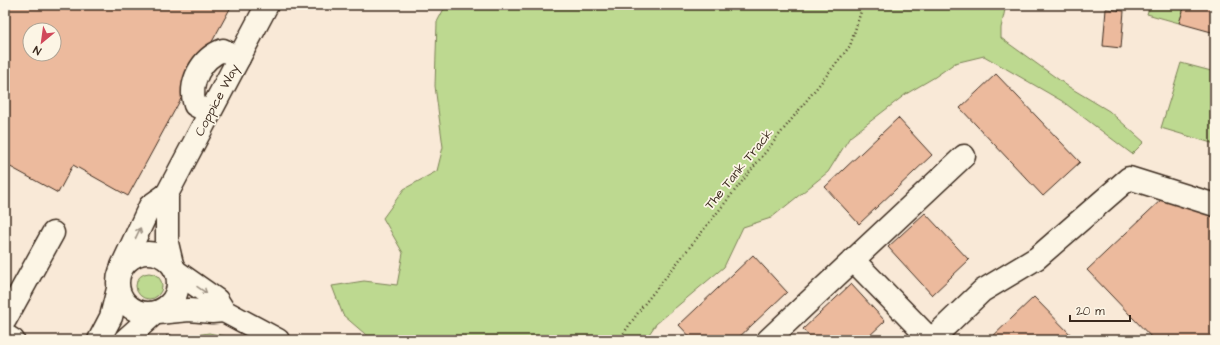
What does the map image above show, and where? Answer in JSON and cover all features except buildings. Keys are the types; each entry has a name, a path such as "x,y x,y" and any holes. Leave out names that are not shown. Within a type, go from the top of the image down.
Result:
{"street":[{"name":"Coppice Way","path":"99,340 111,317 120,279 150,206 167,194 267,5"},
{"path":"210,113 196,106 193,97 193,86 197,76 203,65 218,52 223,50 239,58"},
{"path":"768,340 964,156"},
{"path":"854,260 931,340 982,291 1037,258 1129,178 1215,205"},
{"name":"Coppice Way","path":"125,340 157,313 167,308 174,301 178,292 179,282 167,243 167,194"},
{"path":"5,320 53,232"},
{"path":"224,311 212,312 189,310 145,314 136,311 128,306 120,279 127,261 136,255 145,253 155,253 164,257 175,268 217,300 224,311 278,340"},
{"path":"5,335 13,340"}],"path":[{"name":"The Tank Track","path":"618,340 642,307 850,46 863,5"}],"green space":[{"path":"446,5 1006,5 1001,28 1001,38 1069,87 1109,111 1144,142 1132,154 1062,101 984,56 955,63 906,94 850,137 828,172 771,218 743,227 724,267 656,324 645,340 372,340 343,315 332,286 364,281 397,285 403,253 383,218 404,189 437,171 443,147 435,86 437,22"},
{"path":"1150,5 1185,5 1179,23 1147,14"},
{"path":"1181,63 1215,72 1215,144 1161,128"},
{"path":"149,273 158,277 162,286 158,295 149,299 140,295 136,286 140,277"},
{"path":"209,333 242,340 176,340 183,337"}]}
